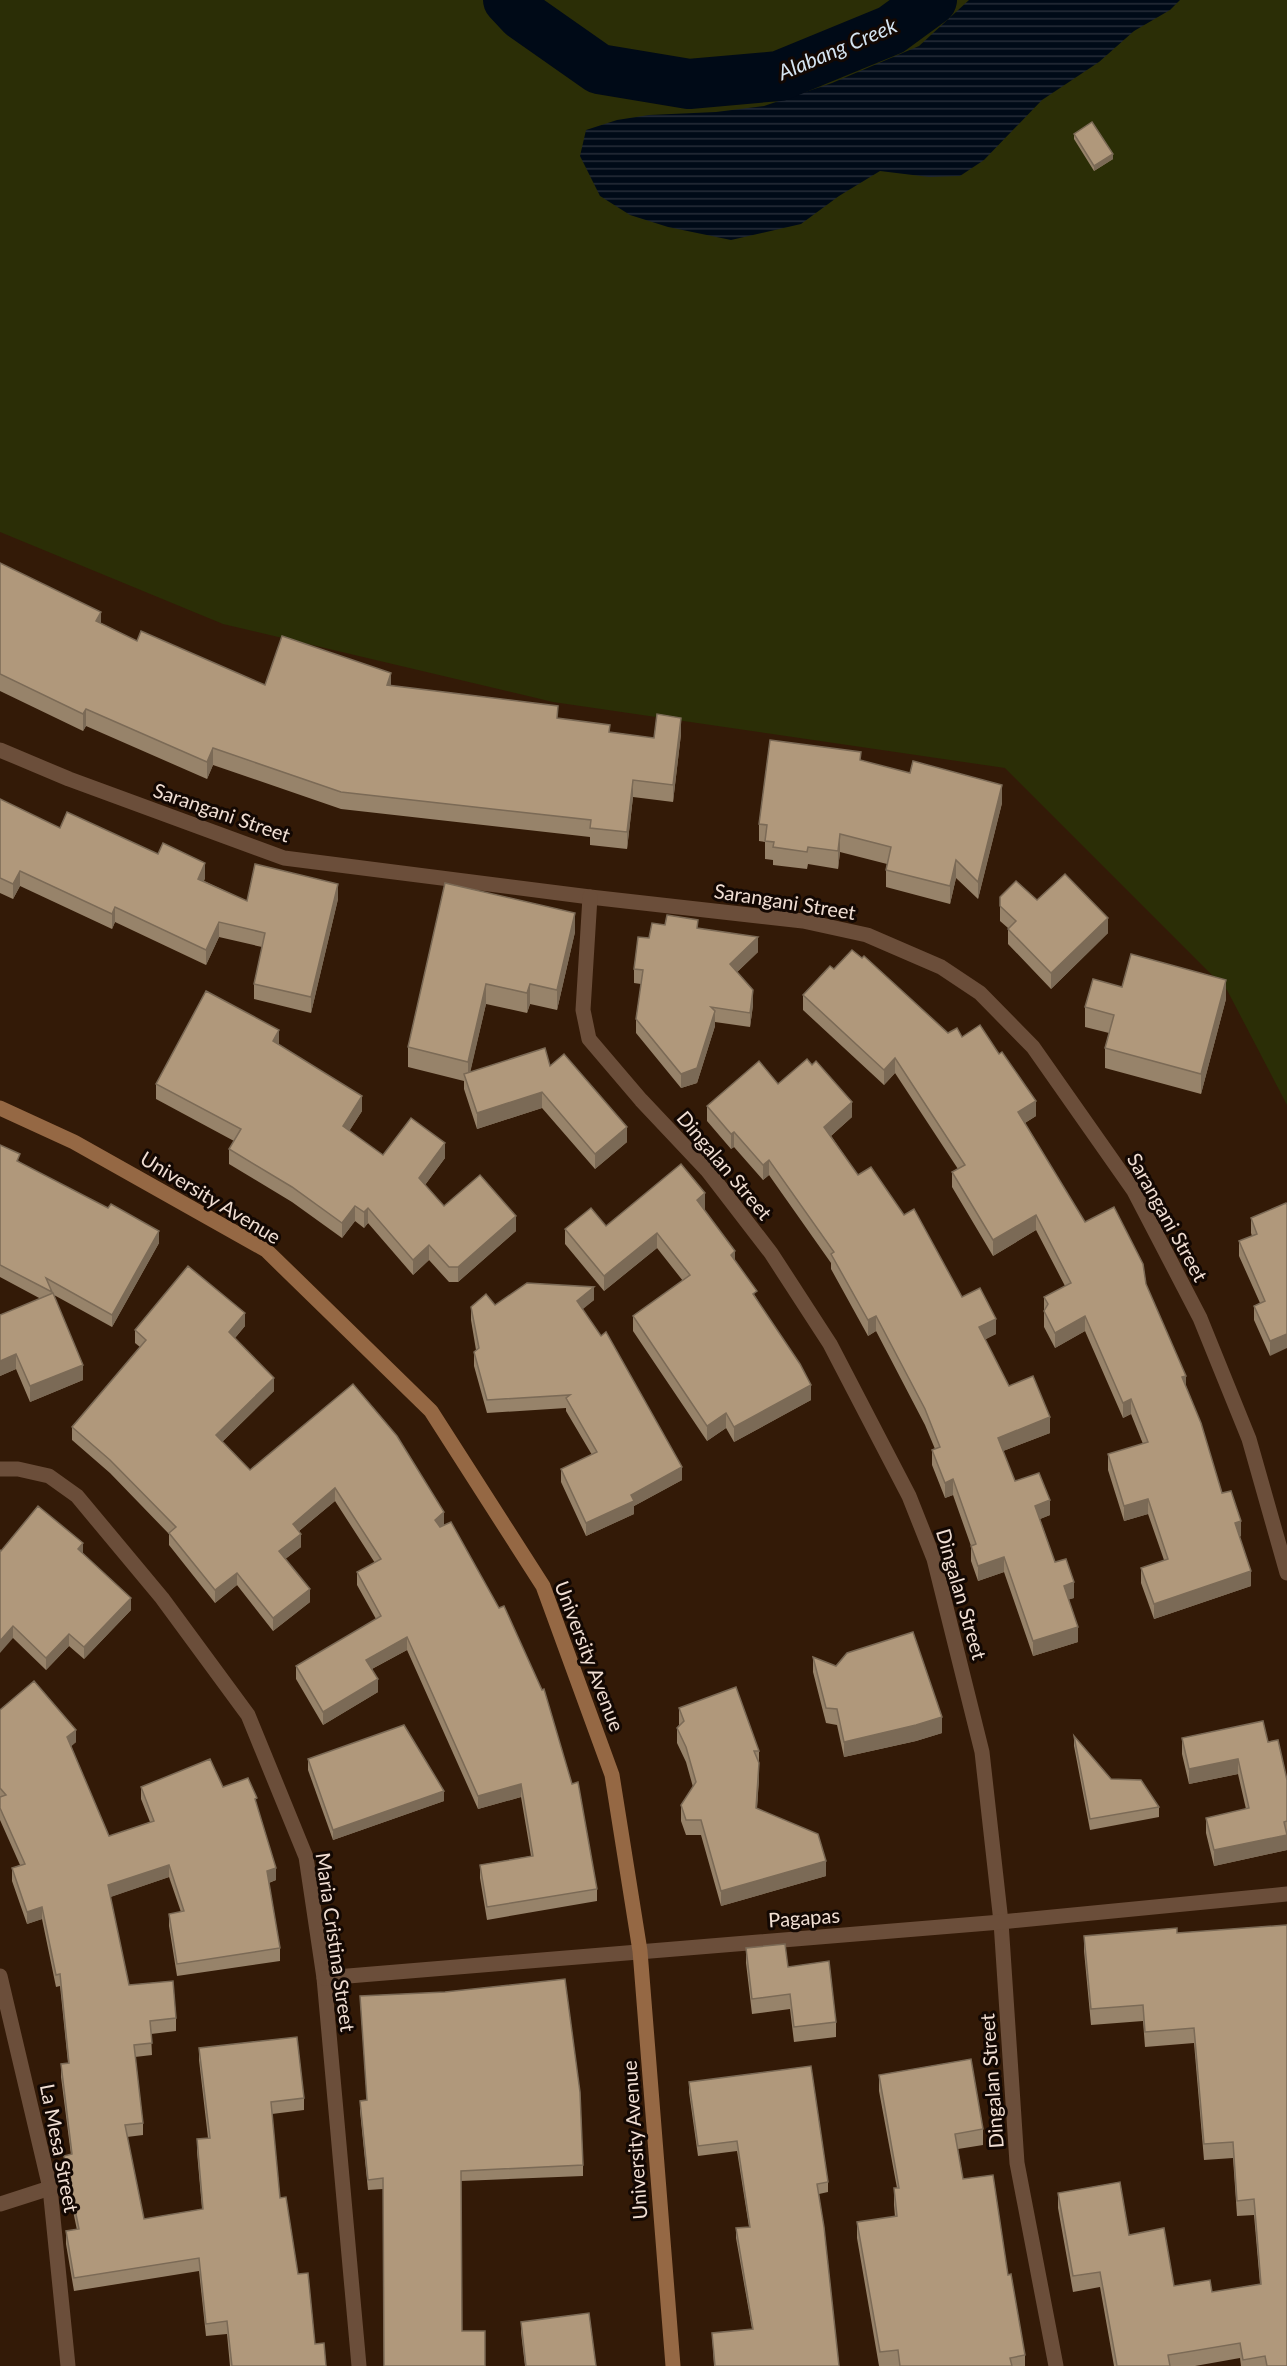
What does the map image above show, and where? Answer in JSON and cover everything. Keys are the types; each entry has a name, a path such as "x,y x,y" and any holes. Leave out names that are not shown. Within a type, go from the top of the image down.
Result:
{"street":[{"name":"Sarangani Street","path":"0,750 69,779 284,858 590,897 803,921 867,935 941,967 980,993 1033,1047 1134,1191 1200,1318 1250,1439 1287,1574"},
{"name":"Dingalan Street","path":"590,897 582,1010 589,1039 641,1100 707,1170 771,1253 830,1344 909,1496 934,1559 982,1752 1001,1922 1017,2163 1056,2366"},
{"name":"University Avenue","path":"0,1108 74,1142 266,1250 430,1411 543,1586 612,1775 640,1951 673,2366"},
{"name":"Maria Cristina Street","path":"0,1469 18,1469 49,1476 77,1496 162,1598 248,1715 306,1857 324,1978 359,2366"},
{"name":"Pagapas","path":"324,1978 1001,1922 1287,1894"},
{"name":"La Mesa Street","path":"0,1977 50,2188 69,2366"},
{"path":"0,2204 50,2188"}],"green space":[{"path":"0,0 1287,0 1287,1105 1227,990 1005,768 553,702 223,624 0,532"}],"shaded area":[{"path":"969,0 1180,0 1170,10 1134,31 1099,62 1042,100 984,160 960,176 929,177 880,171 839,196 801,224 731,240 668,227 630,215 600,196 580,156 586,130 617,120 649,115 716,112 764,106 832,83 919,46"}],"building":[{"path":"1092,122 1113,154 1094,166 1074,134"},
{"path":"0,563 101,612 96,621 137,641 141,631 265,685 282,636 391,673 387,685 558,706 557,718 610,725 609,732 654,738 657,714 681,718 673,785 633,780 627,832 590,828 591,820 341,792 213,748 207,762 86,709 83,714 0,674"},
{"path":"770,740 861,752 860,760 910,773 913,761 1002,785 978,882 956,860 950,886 886,870 891,847 840,834 838,851 808,847 807,852 773,847 774,842 765,841 767,825 759,824"},
{"path":"0,799 60,828 67,812 158,854 163,843 205,863 198,879 247,901 255,864 338,884 311,997 254,984 265,933 219,922 206,950 115,907 112,914 20,871 13,884 0,878"},
{"path":"1065,874 1108,918 1051,973 1008,929 1016,921 1000,906 1000,897 1016,881 1037,900"},
{"path":"445,883 575,913 557,990 530,984 527,993 486,984 468,1062 408,1047"},
{"path":"667,915 698,920 697,928 758,937 730,964 753,990 750,1013 711,1007 715,1011 697,1068 681,1074 636,1019 643,970 634,969 638,937 649,938 652,923 665,925"},
{"path":"852,950 862,958 864,956 948,1033 957,1028 962,1037 980,1025 999,1054 1002,1052 1036,1101 1018,1112 1085,1222 1114,1207 1143,1264 1146,1284 1186,1376 1182,1377 1201,1423 1222,1493 1231,1491 1241,1521 1235,1523 1251,1571 1154,1604 1141,1568 1168,1559 1148,1499 1124,1506 1108,1454 1148,1442 1131,1399 1123,1403 1085,1316 1055,1333 1044,1311 1048,1304 1044,1297 1071,1283 1036,1215 993,1240 952,1172 965,1165 895,1058 884,1070 803,995 830,966 834,969"},
{"path":"1131,954 1226,980 1201,1074 1105,1048 1114,1015 1085,1007 1093,979 1122,987"},
{"path":"206,991 279,1030 273,1041 362,1096 343,1126 383,1155 411,1118 445,1143 419,1178 444,1206 480,1175 516,1216 458,1267 449,1267 429,1245 413,1260 368,1208 364,1212 355,1206 342,1223 292,1187 229,1149 241,1129 156,1084"},
{"path":"545,1048 550,1066 564,1054 627,1127 595,1154 542,1092 477,1113 464,1074"},
{"path":"807,1059 812,1065 816,1061 852,1102 824,1127 858,1175 871,1167 904,1215 914,1209 962,1297 980,1288 996,1319 979,1327 1009,1386 1033,1376 1050,1417 998,1438 1015,1481 1039,1473 1050,1500 1035,1506 1055,1562 1066,1559 1074,1582 1064,1586 1078,1627 1033,1641 1004,1557 978,1566 971,1546 976,1544 953,1479 945,1483 932,1450 940,1447 925,1409 876,1316 868,1320 831,1254 834,1252 769,1160 763,1165 734,1132 731,1134 707,1106 759,1061 778,1084"},
{"path":"0,1145 20,1154 17,1161 108,1208 111,1204 159,1231 112,1315 46,1278 52,1292 0,1265"},
{"path":"681,1164 705,1193 697,1200 735,1251 731,1255 757,1291 753,1294 800,1364 811,1385 734,1427 726,1413 707,1426 633,1316 690,1275 657,1233 604,1276 565,1229 591,1208 606,1226"},
{"path":"1286,1203 1287,1334 1270,1341 1254,1306 1265,1301 1239,1241 1257,1234 1251,1218"},
{"path":"188,1266 245,1313 229,1332 274,1378 216,1435 250,1470 353,1384 397,1436 444,1512 435,1520 440,1527 451,1522 499,1608 504,1606 542,1690 544,1689 572,1784 578,1782 597,1889 487,1907 480,1865 533,1856 521,1784 478,1796 407,1637 366,1660 378,1679 323,1712 296,1666 381,1616 357,1572 381,1559 335,1488 293,1524 301,1534 279,1551 310,1589 273,1618 237,1573 215,1590 169,1533 176,1527 110,1460 72,1427 146,1340 135,1330"},
{"path":"527,1283 594,1287 577,1301 601,1336 606,1332 682,1467 631,1495 634,1501 586,1523 561,1469 597,1452 566,1398 570,1395 487,1400 474,1352 479,1348 471,1307 486,1294 495,1305"},
{"path":"53,1293 83,1365 30,1386 16,1354 0,1361 0,1315"},
{"path":"38,1506 83,1543 78,1549 131,1598 84,1647 69,1634 46,1658 13,1626 0,1641 0,1550"},
{"path":"913,1632 942,1717 844,1742 837,1709 826,1708 813,1657 836,1666 847,1653"},
{"path":"34,1681 76,1730 67,1737 109,1836 154,1821 141,1787 210,1759 223,1787 248,1778 257,1798 255,1799 276,1868 267,1871 280,1948 177,1964 169,1914 184,1911 169,1865 108,1885 129,1985 173,1981 176,2018 150,2021 152,2043 134,2045 143,2123 125,2125 144,2219 203,2209 197,2139 210,2138 199,2048 297,2037 304,2098 271,2102 280,2198 286,2197 298,2274 308,2273 315,2344 324,2343 326,2366 232,2366 227,2321 206,2324 199,2258 74,2278 66,2231 79,2229 64,2156 72,2154 61,2064 69,2063 60,1974 56,1975 42,1907 27,1912 12,1868 25,1864 0,1808 0,1797 6,1795 0,1788 0,1710"},
{"path":"736,1687 759,1751 754,1751 759,1763 756,1808 818,1834 826,1861 721,1891 701,1820 686,1820 681,1805 696,1782 686,1747 677,1728 684,1721 679,1708"},
{"path":"1263,1721 1268,1742 1278,1740 1287,1780 1287,1821 1284,1822 1287,1835 1214,1850 1206,1818 1249,1808 1238,1759 1189,1769 1182,1738"},
{"path":"404,1725 444,1791 333,1830 308,1759"},
{"path":"1074,1736 1111,1779 1141,1780 1159,1807 1090,1819"},
{"path":"1287,1925 1287,2366 1267,2366 1265,2356 1243,2360 1240,2343 1168,2355 1170,2366 1117,2366 1100,2272 1073,2276 1058,2193 1120,2182 1129,2235 1164,2228 1174,2286 1210,2280 1212,2292 1261,2284 1254,2199 1237,2201 1233,2142 1204,2144 1194,2028 1145,2032 1143,2005 1091,2009 1084,1936 1177,1928 1177,1933"},
{"path":"785,1944 788,1967 829,1961 836,2022 794,2027 790,1994 752,1999 746,1948"},
{"path":"565,1979 580,2092 583,2165 461,2171 462,2331 485,2331 485,2366 384,2366 383,2178 368,2180 360,2101 367,2100 360,1996 445,1992"},
{"path":"971,2059 983,2129 955,2134 963,2179 993,2175 1008,2275 1011,2274 1025,2355 1010,2358 1012,2366 900,2366 898,2350 880,2352 857,2222 897,2216 894,2188 899,2188 879,2075"},
{"path":"811,2066 828,2182 817,2184 839,2366 715,2366 712,2333 753,2329 736,2228 750,2227 737,2141 698,2146 689,2082"},
{"path":"589,2313 596,2366 526,2366 521,2322"}],"waterway":[{"name":"Alabang Creek","path":"508,0 522,15 599,69 689,84 779,76 891,30 932,0"}]}
